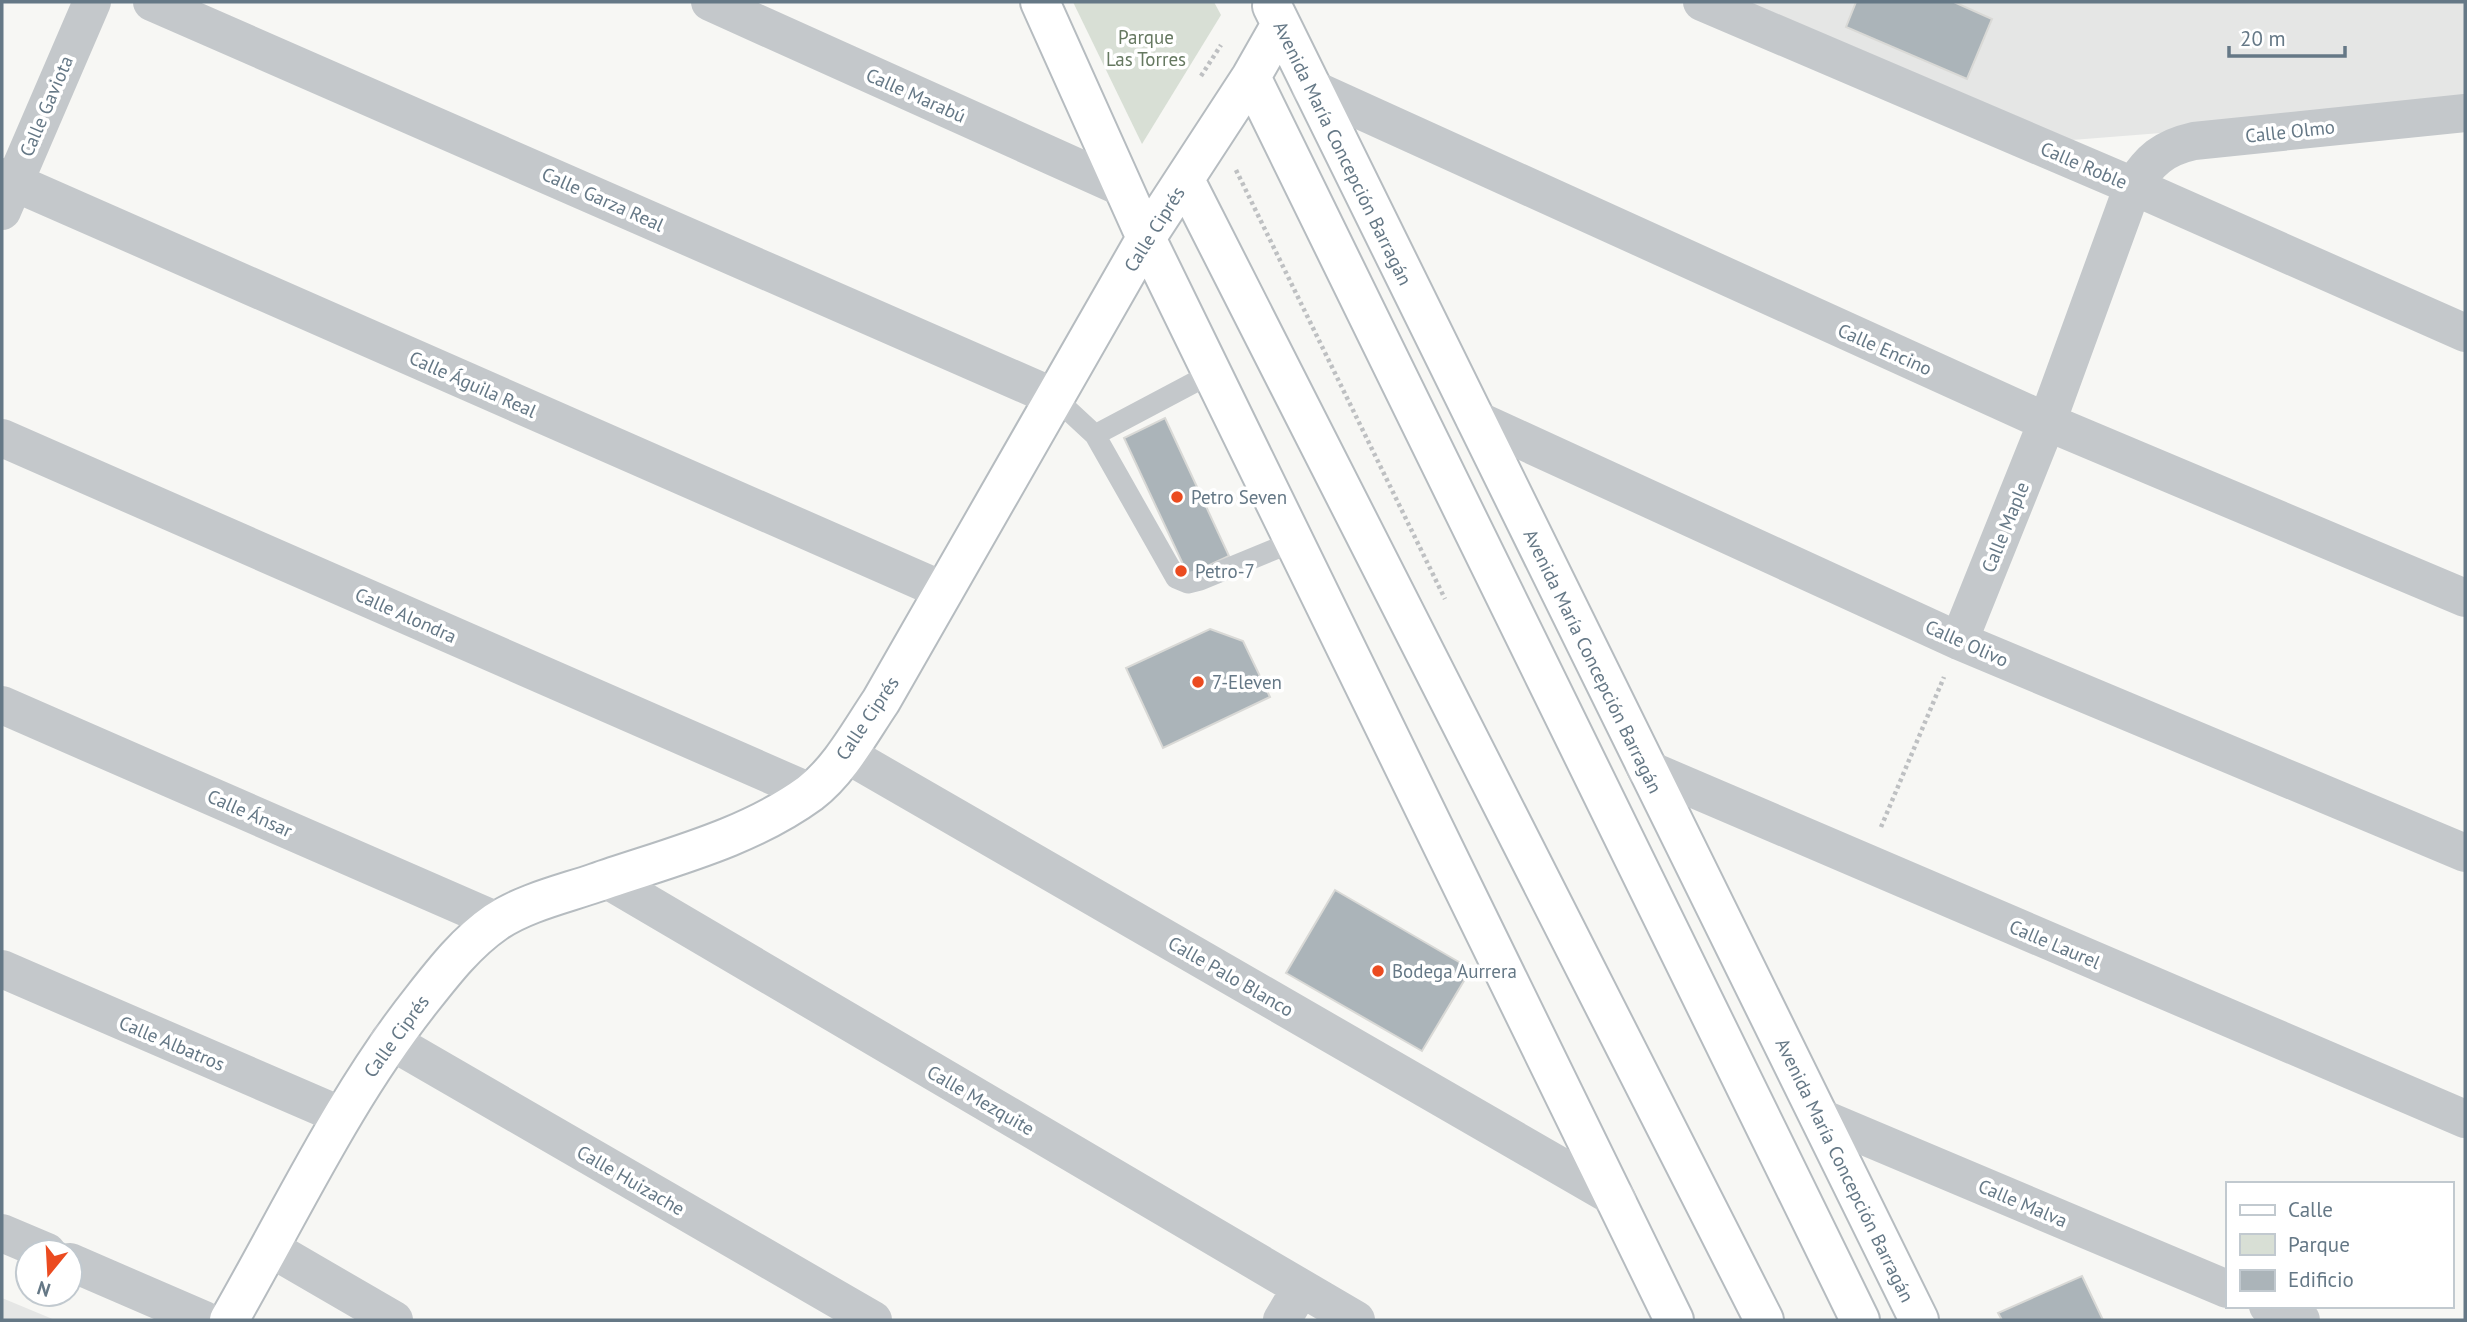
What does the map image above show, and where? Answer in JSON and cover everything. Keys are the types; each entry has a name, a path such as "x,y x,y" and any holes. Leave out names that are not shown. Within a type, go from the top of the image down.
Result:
{"street":[{"name":"Calle Gaviota","path":"6,190 92,2"},
{"name":"Calle Garza Real","path":"152,2 1054,397"},
{"name":"Calle Marabú","path":"710,2 1123,188"},
{"path":"1040,2 1146,238 1674,1320"},
{"name":"Calle Roble","path":"1702,2 2133,186 2465,333"},
{"name":"Calle Ciprés","path":"229,1320 342,1116 389,1040 459,954 497,921 544,900 708,845 744,829 810,792 846,754 881,701 1146,238 1251,78 1281,10"},
{"name":"Avenida María Concepción Barragán","path":"1281,10 1311,88 1919,1320"},
{"path":"1251,78 1860,1320"},
{"name":"Calle Encino","path":"1311,88 2047,422 2465,598"},
{"name":"Calle Olmo","path":"2133,186 2148,163 2174,146 2465,113"},
{"path":"1185,180 1764,1320"},
{"name":"Calle Maple","path":"1959,641 2047,422 2133,186"},
{"name":"Calle Águila Real","path":"6,190 944,591"},
{"name":"Calle Olivo","path":"1475,419 1959,641 2465,853"},
{"name":"Calle Alondra","path":"2,438 810,792"},
{"name":"Calle Ánsar","path":"2,705 497,921"},
{"name":"Calle Palo Blanco","path":"846,754 1617,1199"},
{"name":"Calle Laurel","path":"1645,768 2465,1119"},
{"name":"Calle Mezquite","path":"606,879 1356,1320"},
{"name":"Calle Albatros","path":"2,969 342,1116"},
{"name":"Calle Huizache","path":"389,1040 873,1320"},
{"name":"Calle Malva","path":"1819,1117 2226,1289"},
{"path":"270,1248 394,1320"},
{"path":"84,1268 204,1320"},
{"path":"1282,1320 1301,1288"},
{"path":"2273,1308 2301,1320"}],"lane":[{"path":"1095,435 1212,373"},
{"path":"1054,397 1095,435 1168,569 1181,581 1200,580 1295,541"}],"path":[{"path":"1200,78 1222,43"},
{"path":"1866,863 1959,641"}],"shaded area":[{"path":"1749,2 2465,2 2465,109 2072,140"},
{"path":"2,1298 14,1303 14,1308 26,1308 55,1320 2,1320"}],"green space":[{"name":"Parque Las Torres","path":"1073,2 1214,2 1221,15 1142,144"}],"building":[{"path":"1856,2 1954,2 1992,19 1967,79 1846,27"},
{"name":"Petro Seven","path":"1165,418 1229,556 1188,575 1124,438"},
{"name":"7-Eleven","path":"1210,629 1243,641 1270,697 1163,748 1126,668"},
{"name":"Bodega Aurrera","path":"1335,890 1471,969 1422,1051 1286,973"},
{"path":"2082,1276 2103,1320 2002,1320 1998,1313"}],"place":[{"name":"Petro Seven","path":"1177,497"},
{"name":"Petro-7","path":"1181,571"},
{"name":"7-Eleven","path":"1198,682"},
{"name":"Bodega Aurrera","path":"1378,971"}]}
